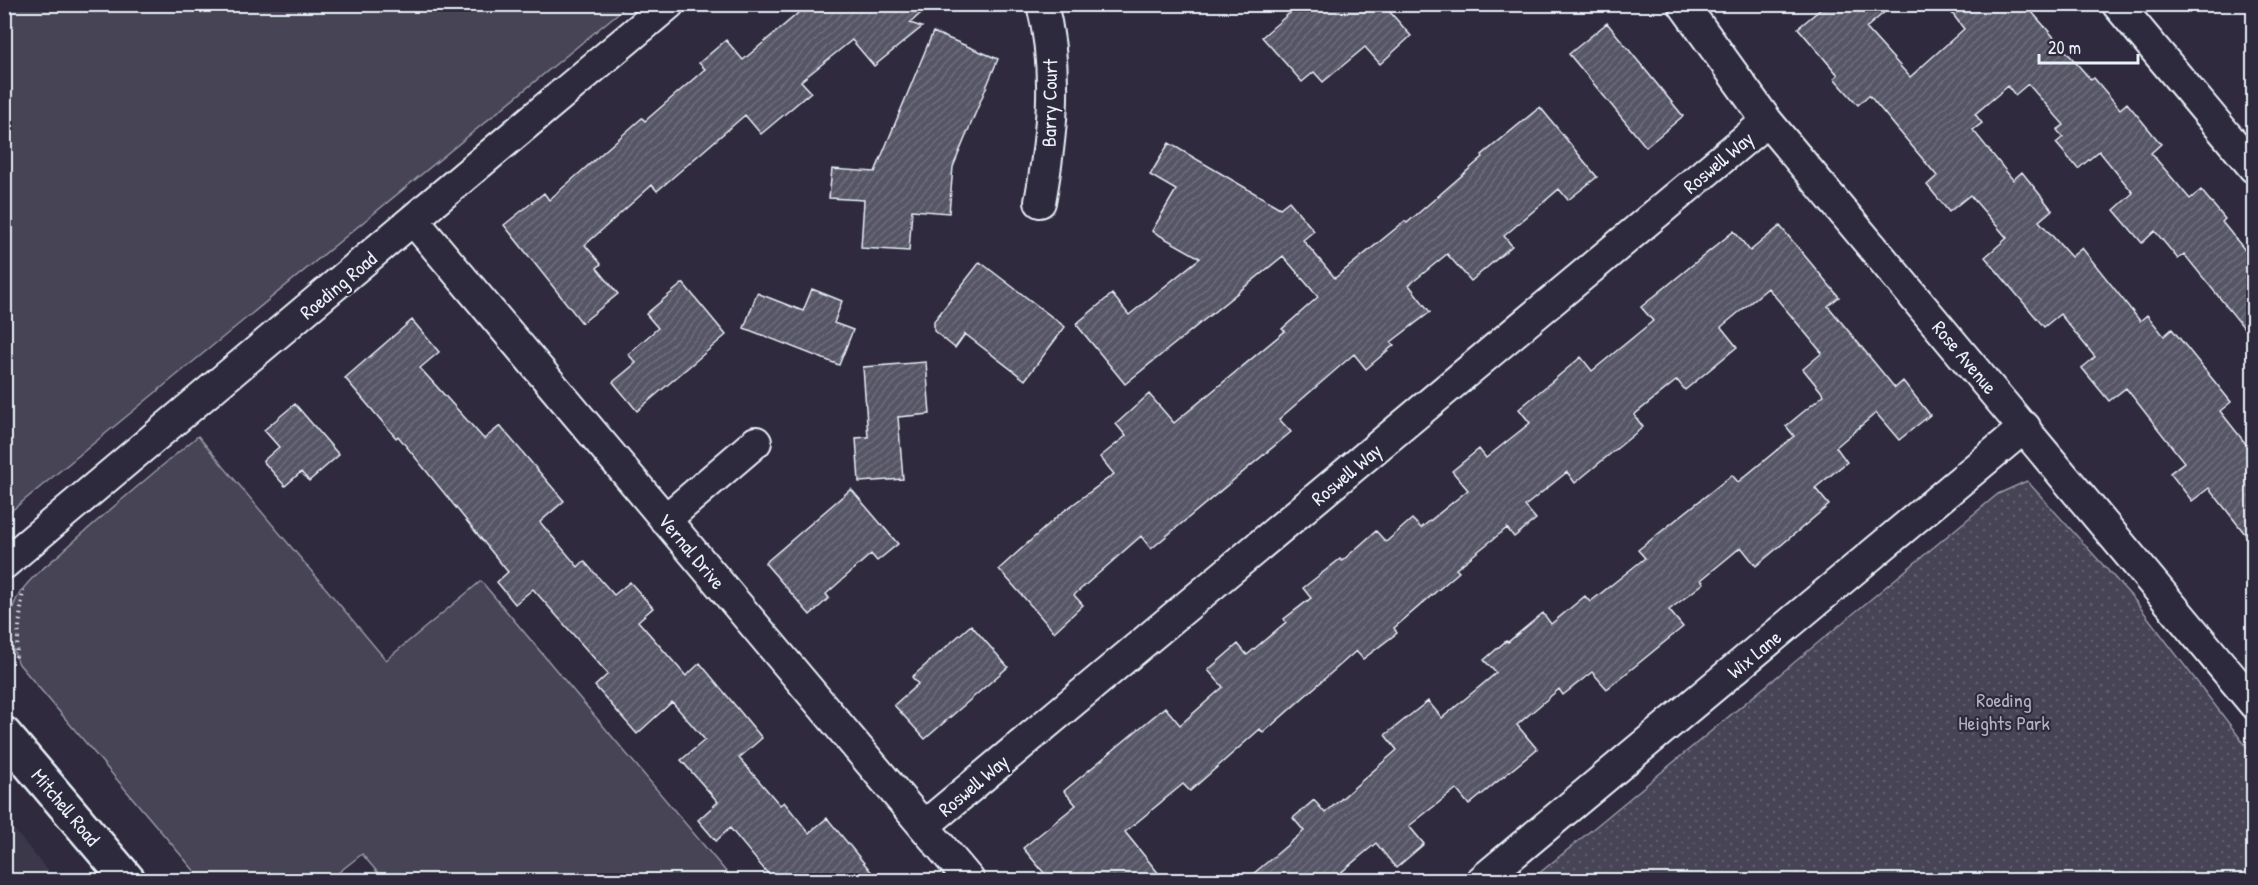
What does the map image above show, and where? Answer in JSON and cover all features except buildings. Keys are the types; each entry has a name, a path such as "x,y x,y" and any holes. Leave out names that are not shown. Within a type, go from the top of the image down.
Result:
{"street":[{"name":"Roeding Road","path":"4,564 669,4"},
{"name":"Barry Court","path":"1040,202 1052,139 1054,84 1042,4"},
{"name":"Rose Avenue","path":"1683,4 1767,121 2025,427 2253,704"},
{"path":"2117,4 2253,168"},
{"name":"Roswell Way","path":"924,826 1767,121"},
{"name":"Vernal Drive","path":"414,221 969,880"},
{"name":"Wix Lane","path":"1482,880 2025,427"},
{"path":"665,520 756,442"},
{"name":"Mitchell Road","path":"4,734 128,880"}],"path":[{"path":"16,657 23,589"}],"shaded area":[{"path":"5,819 56,880 5,880"}],"green space":[{"path":"5,4 628,4 628,5 5,516"},
{"path":"198,436 386,660 481,581 733,880 384,880 362,854 329,880 202,880 19,664 10,632 11,614 17,598 31,579"},
{"name":"Roeding Heights Park","path":"2027,481 2133,598 2253,755 2253,880 1531,880 1998,494"}]}
